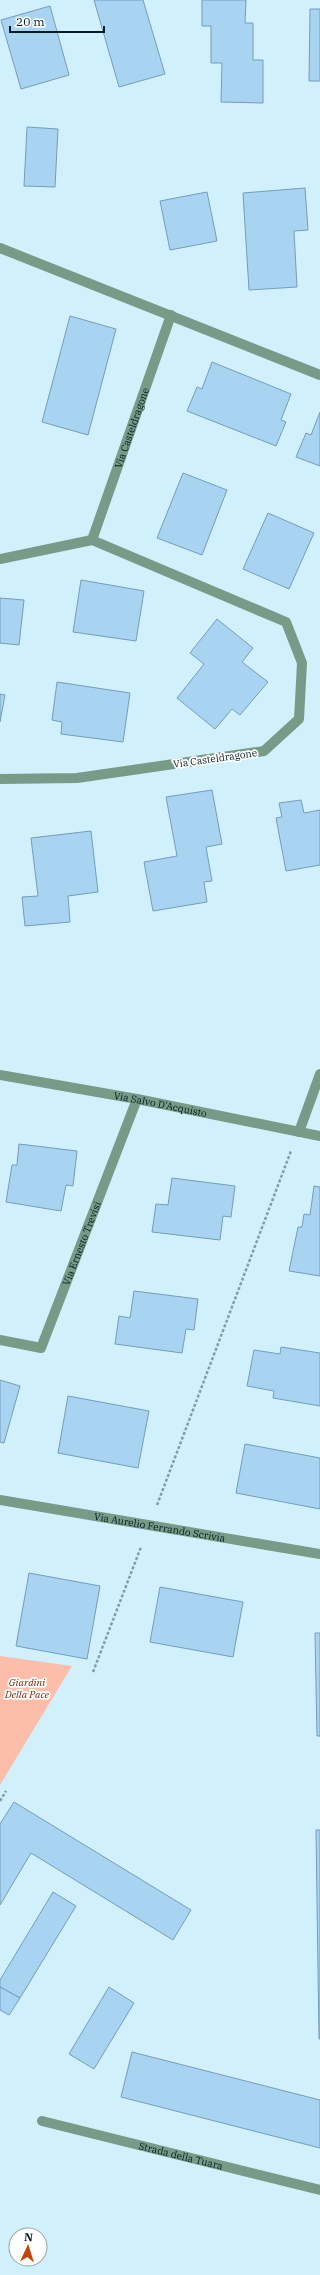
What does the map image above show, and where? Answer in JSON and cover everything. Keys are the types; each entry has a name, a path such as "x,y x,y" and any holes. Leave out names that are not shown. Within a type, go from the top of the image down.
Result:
{"street":[{"path":"0,248 320,375"},
{"name":"Via Casteldragone","path":"0,779 77,778 264,751 299,720 302,663 286,622 92,540 171,315"},
{"path":"0,559 92,540"},
{"path":"299,1132 320,1074"},
{"name":"Via Salvo D'Acquisto","path":"0,1075 137,1099 320,1136"},
{"name":"Via Ernesto Trevisi","path":"0,1340 41,1348 137,1099"},
{"name":"Via Aurelio Ferrando Scrivia","path":"0,1500 320,1554"},
{"name":"Strada della Tuara","path":"42,2121 320,2190"}],"path":[{"path":"156,1508 292,1149"},
{"path":"93,1672 141,1547"},
{"path":"0,1801 6,1791"}],"green space":[{"name":"Giardini Della Pace","path":"0,1656 72,1666 0,1785"}],"building":[{"path":"94,0 143,0 165,74 119,87"},
{"path":"202,0 246,0 245,23 253,23 253,60 263,60 263,103 221,102 222,63 211,63 211,26 202,26"},
{"path":"50,6 69,75 21,89 1,20"},
{"path":"310,9 320,9 320,81 309,81"},
{"path":"27,127 58,129 55,187 24,186"},
{"path":"305,188 308,230 294,231 297,287 249,290 243,193"},
{"path":"207,192 217,241 170,250 160,201"},
{"path":"70,316 116,329 88,435 42,422"},
{"path":"212,362 291,394 281,420 286,422 276,446 187,411 197,387 202,389"},
{"path":"320,412 320,466 296,457 306,433 311,435"},
{"path":"183,473 227,490 202,555 157,538"},
{"path":"268,513 314,533 289,589 243,569"},
{"path":"81,580 144,591 136,641 73,632"},
{"path":"0,598 24,600 19,645 0,643"},
{"path":"217,619 253,648 242,662 268,682 240,715 232,709 215,729 177,698 204,664 190,653"},
{"path":"57,682 130,693 123,742 61,734 62,722 52,720"},
{"path":"0,694 5,695 0,722"},
{"path":"212,790 222,844 206,847 212,881 204,882 207,902 153,911 144,862 177,856 166,797"},
{"path":"301,800 304,813 320,810 320,865 286,871 276,818 282,817 279,803"},
{"path":"91,831 98,892 68,896 70,922 25,926 22,897 38,896 31,838"},
{"path":"19,1144 77,1151 73,1186 66,1185 61,1211 6,1202 12,1165 17,1165"},
{"path":"172,1178 235,1186 231,1217 223,1216 220,1240 152,1232 156,1204 168,1205"},
{"path":"314,1186 320,1187 320,1276 289,1271 298,1227 302,1227 304,1214 310,1215"},
{"path":"134,1291 198,1299 194,1330 186,1329 182,1353 115,1344 119,1316 130,1318"},
{"path":"281,1347 320,1353 320,1406 273,1398 274,1391 247,1386 254,1350 280,1354"},
{"path":"0,1380 20,1386 4,1443 0,1442"},
{"path":"68,1396 149,1411 138,1468 58,1453"},
{"path":"245,1444 320,1458 320,1509 236,1493"},
{"path":"29,1573 100,1586 87,1659 16,1646"},
{"path":"160,1587 243,1602 233,1657 150,1642"},
{"path":"315,1633 320,1633 320,1736 317,1736"},
{"path":"14,1802 191,1910 173,1940 31,1853 0,1905 0,1824"},
{"path":"316,1830 320,1830 320,2039 319,2039"},
{"path":"53,1892 76,1906 20,1998 0,1987 0,1980"},
{"path":"0,1987 20,1998 9,2015 0,2010"},
{"path":"109,1987 134,2003 94,2069 69,2054"},
{"path":"132,2052 320,2100 320,2148 121,2097"}]}
